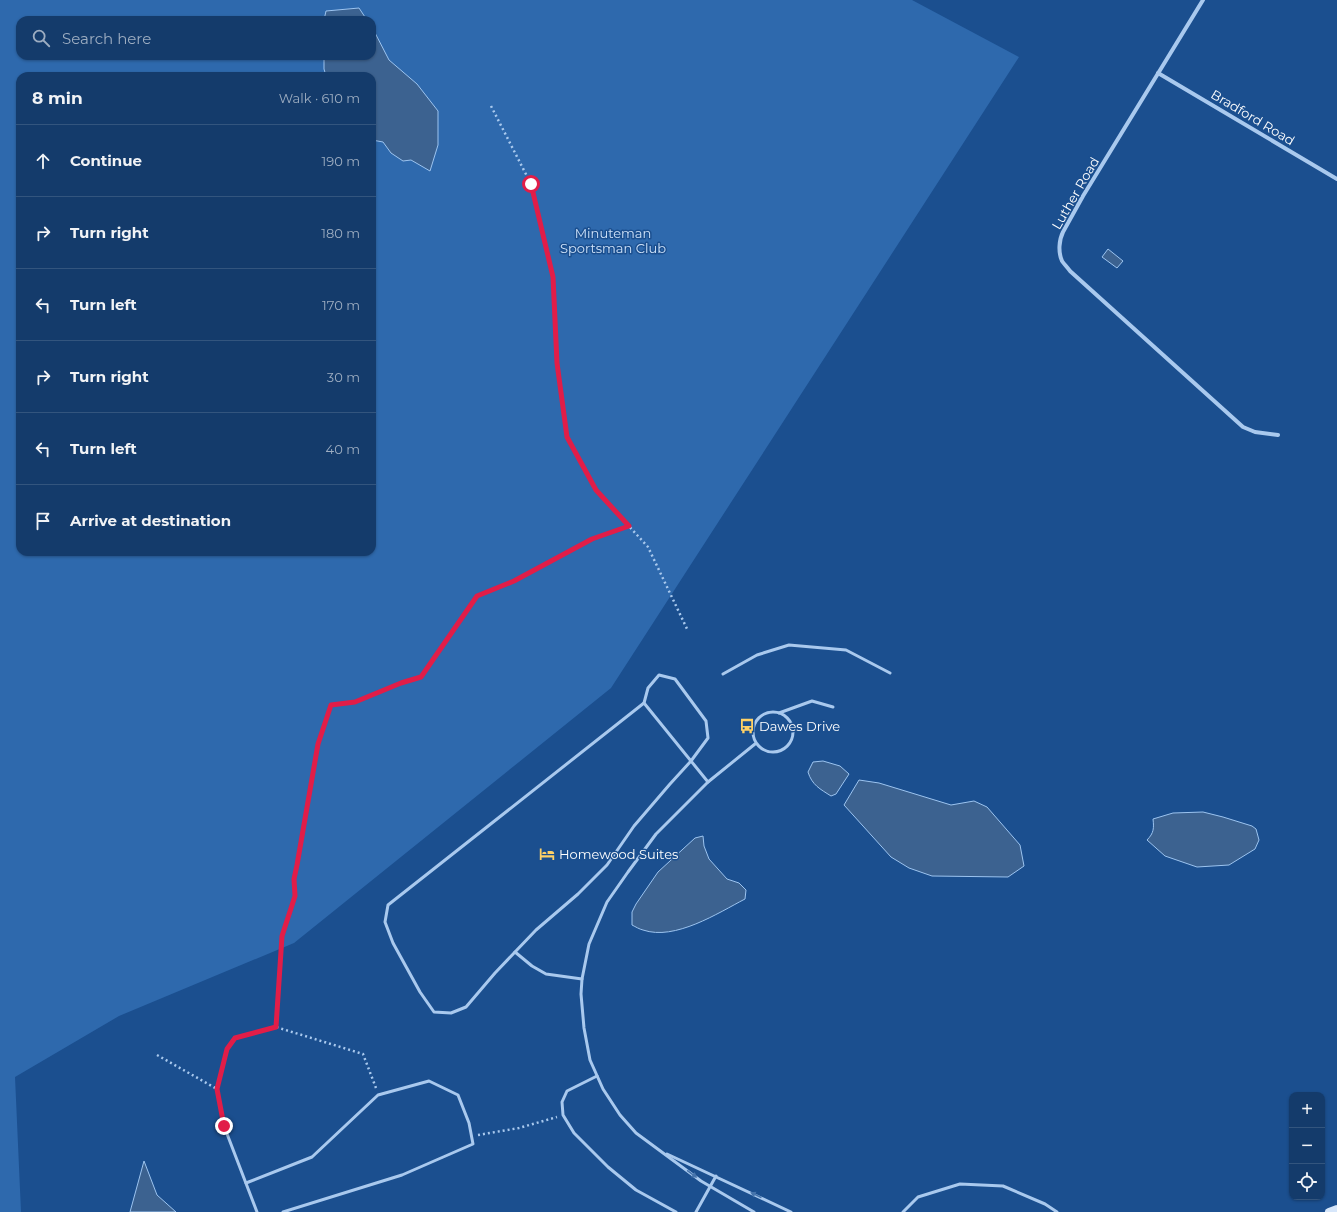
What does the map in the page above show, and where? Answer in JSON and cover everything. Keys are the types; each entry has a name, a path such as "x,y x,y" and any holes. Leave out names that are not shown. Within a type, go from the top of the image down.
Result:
{"main road":[{"path":"1329,1212 1337,1209"}],"street":[{"name":"Luther Road","path":"1203,0 1062,232 1060,238 1062,261 1070,271 1243,427 1255,432 1278,435"},
{"name":"Bradford Road","path":"1158,73 1337,179"}],"lane":[{"path":"723,674 757,655 789,645 846,650 890,672"},
{"path":"659,675 675,680 706,721 708,738 691,761 634,826 607,865 578,894 536,930 494,973 466,1007 451,1013 434,1012 420,992 393,943 385,922 388,905 644,703 648,688 659,675"},
{"path":"779,713 812,701 833,707"},
{"path":"644,703 708,782"},
{"path":"771,712 779,713 789,720 792,726 793,736 789,745 782,751 772,753 763,751 755,744 752,735 753,726 758,718 771,712"},
{"path":"754,1212 701,1181 636,1133 620,1115 603,1089 590,1060 584,1028 581,994 582,979 590,944 608,902 628,872 656,834 708,782 755,744"},
{"path":"515,952 532,966 546,974 582,979"},
{"path":"597,1076 566,1091 562,1102 563,1115 574,1133 608,1167 636,1190 676,1212"},
{"path":"246,1182 312,1157 378,1095 429,1081 458,1095 469,1123 473,1144 402,1175 283,1212"},
{"path":"224,1126 257,1212"},
{"path":"660,1151 791,1212"},
{"path":"696,1212 716,1176"},
{"path":"903,1212 918,1197 960,1184 1003,1186 1045,1204 1057,1212"}],"path":[{"path":"491,106 531,184 553,277 557,363 567,437 596,490 648,547 688,631"},
{"path":"276,1027 282,936 295,896 294,879 318,744 331,705 355,702 401,683 421,677 477,596 514,581 592,539 629,526"},
{"path":"224,1126 217,1089 227,1049 235,1038 276,1027 363,1054 378,1095"},
{"path":"157,1055 217,1089"},
{"path":"472,1136 518,1128 563,1115"}],"green space":[{"name":"Minuteman Sportsman Club","path":"0,0 912,0 1019,57 611,688 294,943 119,1016 15,1077 21,1212 0,1212"}],"shaded area":[{"path":"359,8 364,16 325,16 326,11"},
{"path":"376,35 389,60 417,84 438,111 438,145 430,171 411,160 403,161 391,153 383,142 376,141 376,72 325,72 324,60 376,60"},
{"path":"1108,249 1123,261 1117,268 1102,257"},
{"path":"823,761 840,766 849,774 836,794 831,796 814,783 808,772 813,762"},
{"path":"859,780 879,783 951,805 974,801 987,807 1020,845 1024,866 1008,877 932,876 909,868 891,857 844,805"},
{"path":"1203,812 1252,826 1256,829 1259,840 1255,849 1229,865 1197,867 1165,856 1147,840 1153,830 1153,819 1173,813"},
{"path":"703,836 704,846 709,859 727,879 739,883 746,890 745,899 696,924 669,932 642,930 632,925 632,912 658,872 695,838"},
{"path":"144,1161 157,1195 176,1212 130,1212"}],"place":[{"name":"Dawes Drive","path":"747,726"},
{"name":"Homewood Suites","path":"547,854"}],"route":[{"path":"224,1126 217,1089 227,1049 235,1038 276,1027 282,936 295,896 294,879 318,744 331,705 355,702 401,683 421,677 477,596 514,581 592,539 629,526 596,490 567,437 557,363 553,277 531,184"}]}
